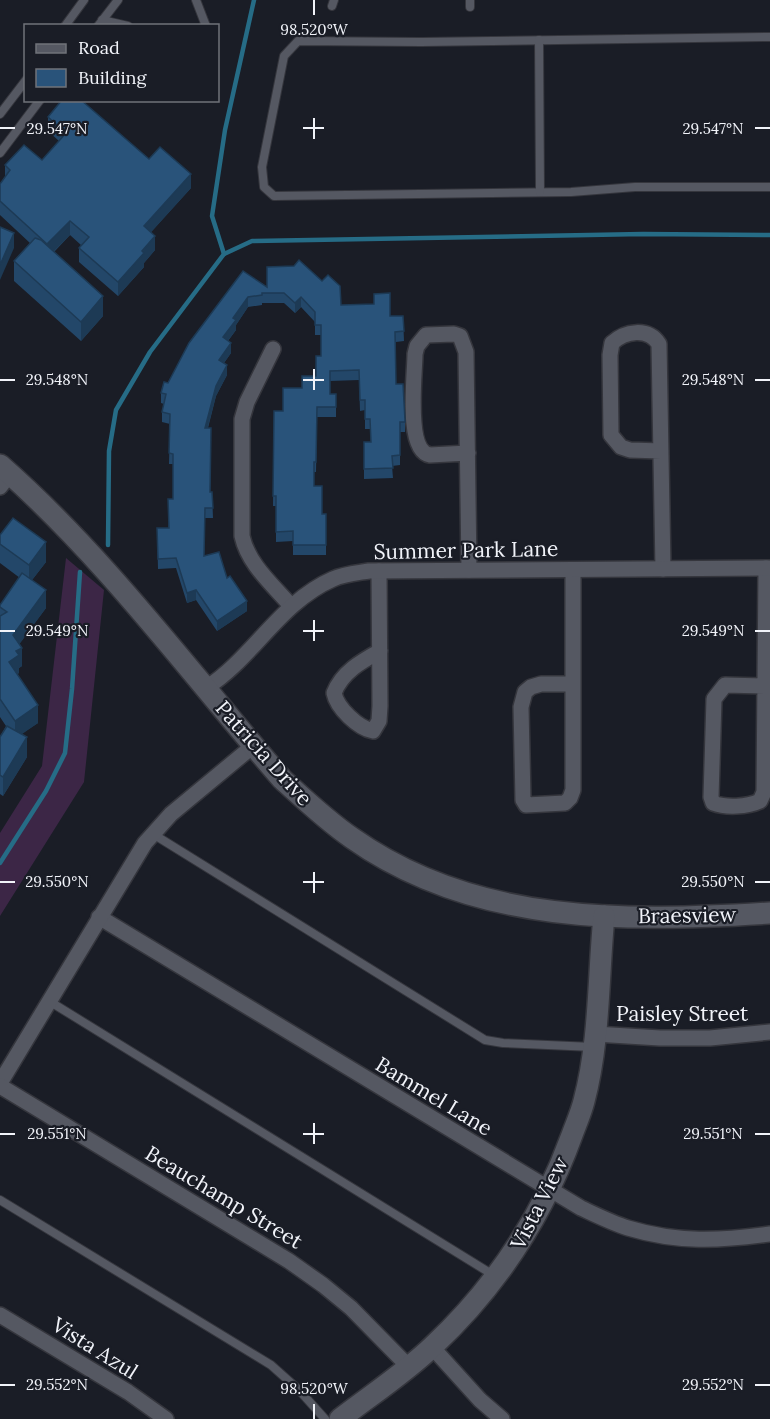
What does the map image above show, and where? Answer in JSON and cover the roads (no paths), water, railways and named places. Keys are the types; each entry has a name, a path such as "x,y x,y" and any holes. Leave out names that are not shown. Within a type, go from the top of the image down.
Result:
{"street":[{"path":"468,453 430,455 424,454 419,449 414,433 415,354 417,346 426,335 454,334 460,336 466,352 468,453 469,570"},
{"path":"661,451 630,450 621,447 611,435 610,355 612,343 625,334 649,334 659,344 661,451 663,569"},
{"path":"273,349 247,402 242,419 242,536 250,559 291,606"},
{"name":"Patricia Drive","path":"3,475 39,500 99,562 282,779 316,811 353,839 393,863 435,883 479,898 524,909 604,916"},
{"path":"765,686 725,686 714,699 711,797 713,802 720,805 752,805 760,801 764,792 768,568"},
{"name":"Summer Park Lane","path":"206,688 221,678 291,606 333,579 362,572 768,568"},
{"path":"573,570 573,684 573,790 565,803 526,805 523,800 521,744 523,699 531,687 541,684 573,684"},
{"path":"379,571 380,651 380,706 379,721 373,731 351,718 335,699 334,693 343,677 355,666 380,651"},
{"path":"0,1084 145,843 171,814 253,746"},
{"name":"Braesview","path":"604,916 682,918 770,913"},
{"name":"Vista View","path":"340,1419 409,1367 462,1317 497,1277 539,1212 564,1157 584,1101 595,1040 604,916"},
{"name":"Bammel Lane","path":"99,917 581,1208 626,1228 657,1236 704,1241 770,1234"},
{"name":"Paisley Street","path":"595,1040 710,1038 770,1032"},
{"name":"Beauchamp Street","path":"0,1084 289,1261 351,1308 409,1367"},
{"name":"Vista Azul","path":"0,1315 128,1392 166,1419"},
{"path":"432,1347 480,1400 502,1419"}],"lane":[{"path":"66,24 84,0"},
{"path":"100,23 118,0"},
{"path":"195,0 205,24"},
{"path":"770,37 298,41 284,56 262,167 264,187 274,196 540,192 635,187 770,187"},
{"path":"539,40 540,192"},
{"path":"0,114 24,83"},
{"path":"0,153 38,102"},
{"path":"153,834 486,1040 503,1043 595,1040"},
{"path":"49,1001 497,1277"},
{"path":"0,1200 271,1365 299,1390 325,1419"}],"waterway":[{"path":"224,254 212,216 225,130 254,0"},
{"path":"108,545 109,451 116,410 150,352 224,254 252,241 643,234 770,235"},
{"path":"0,863 46,791 65,753 80,572"}]}
